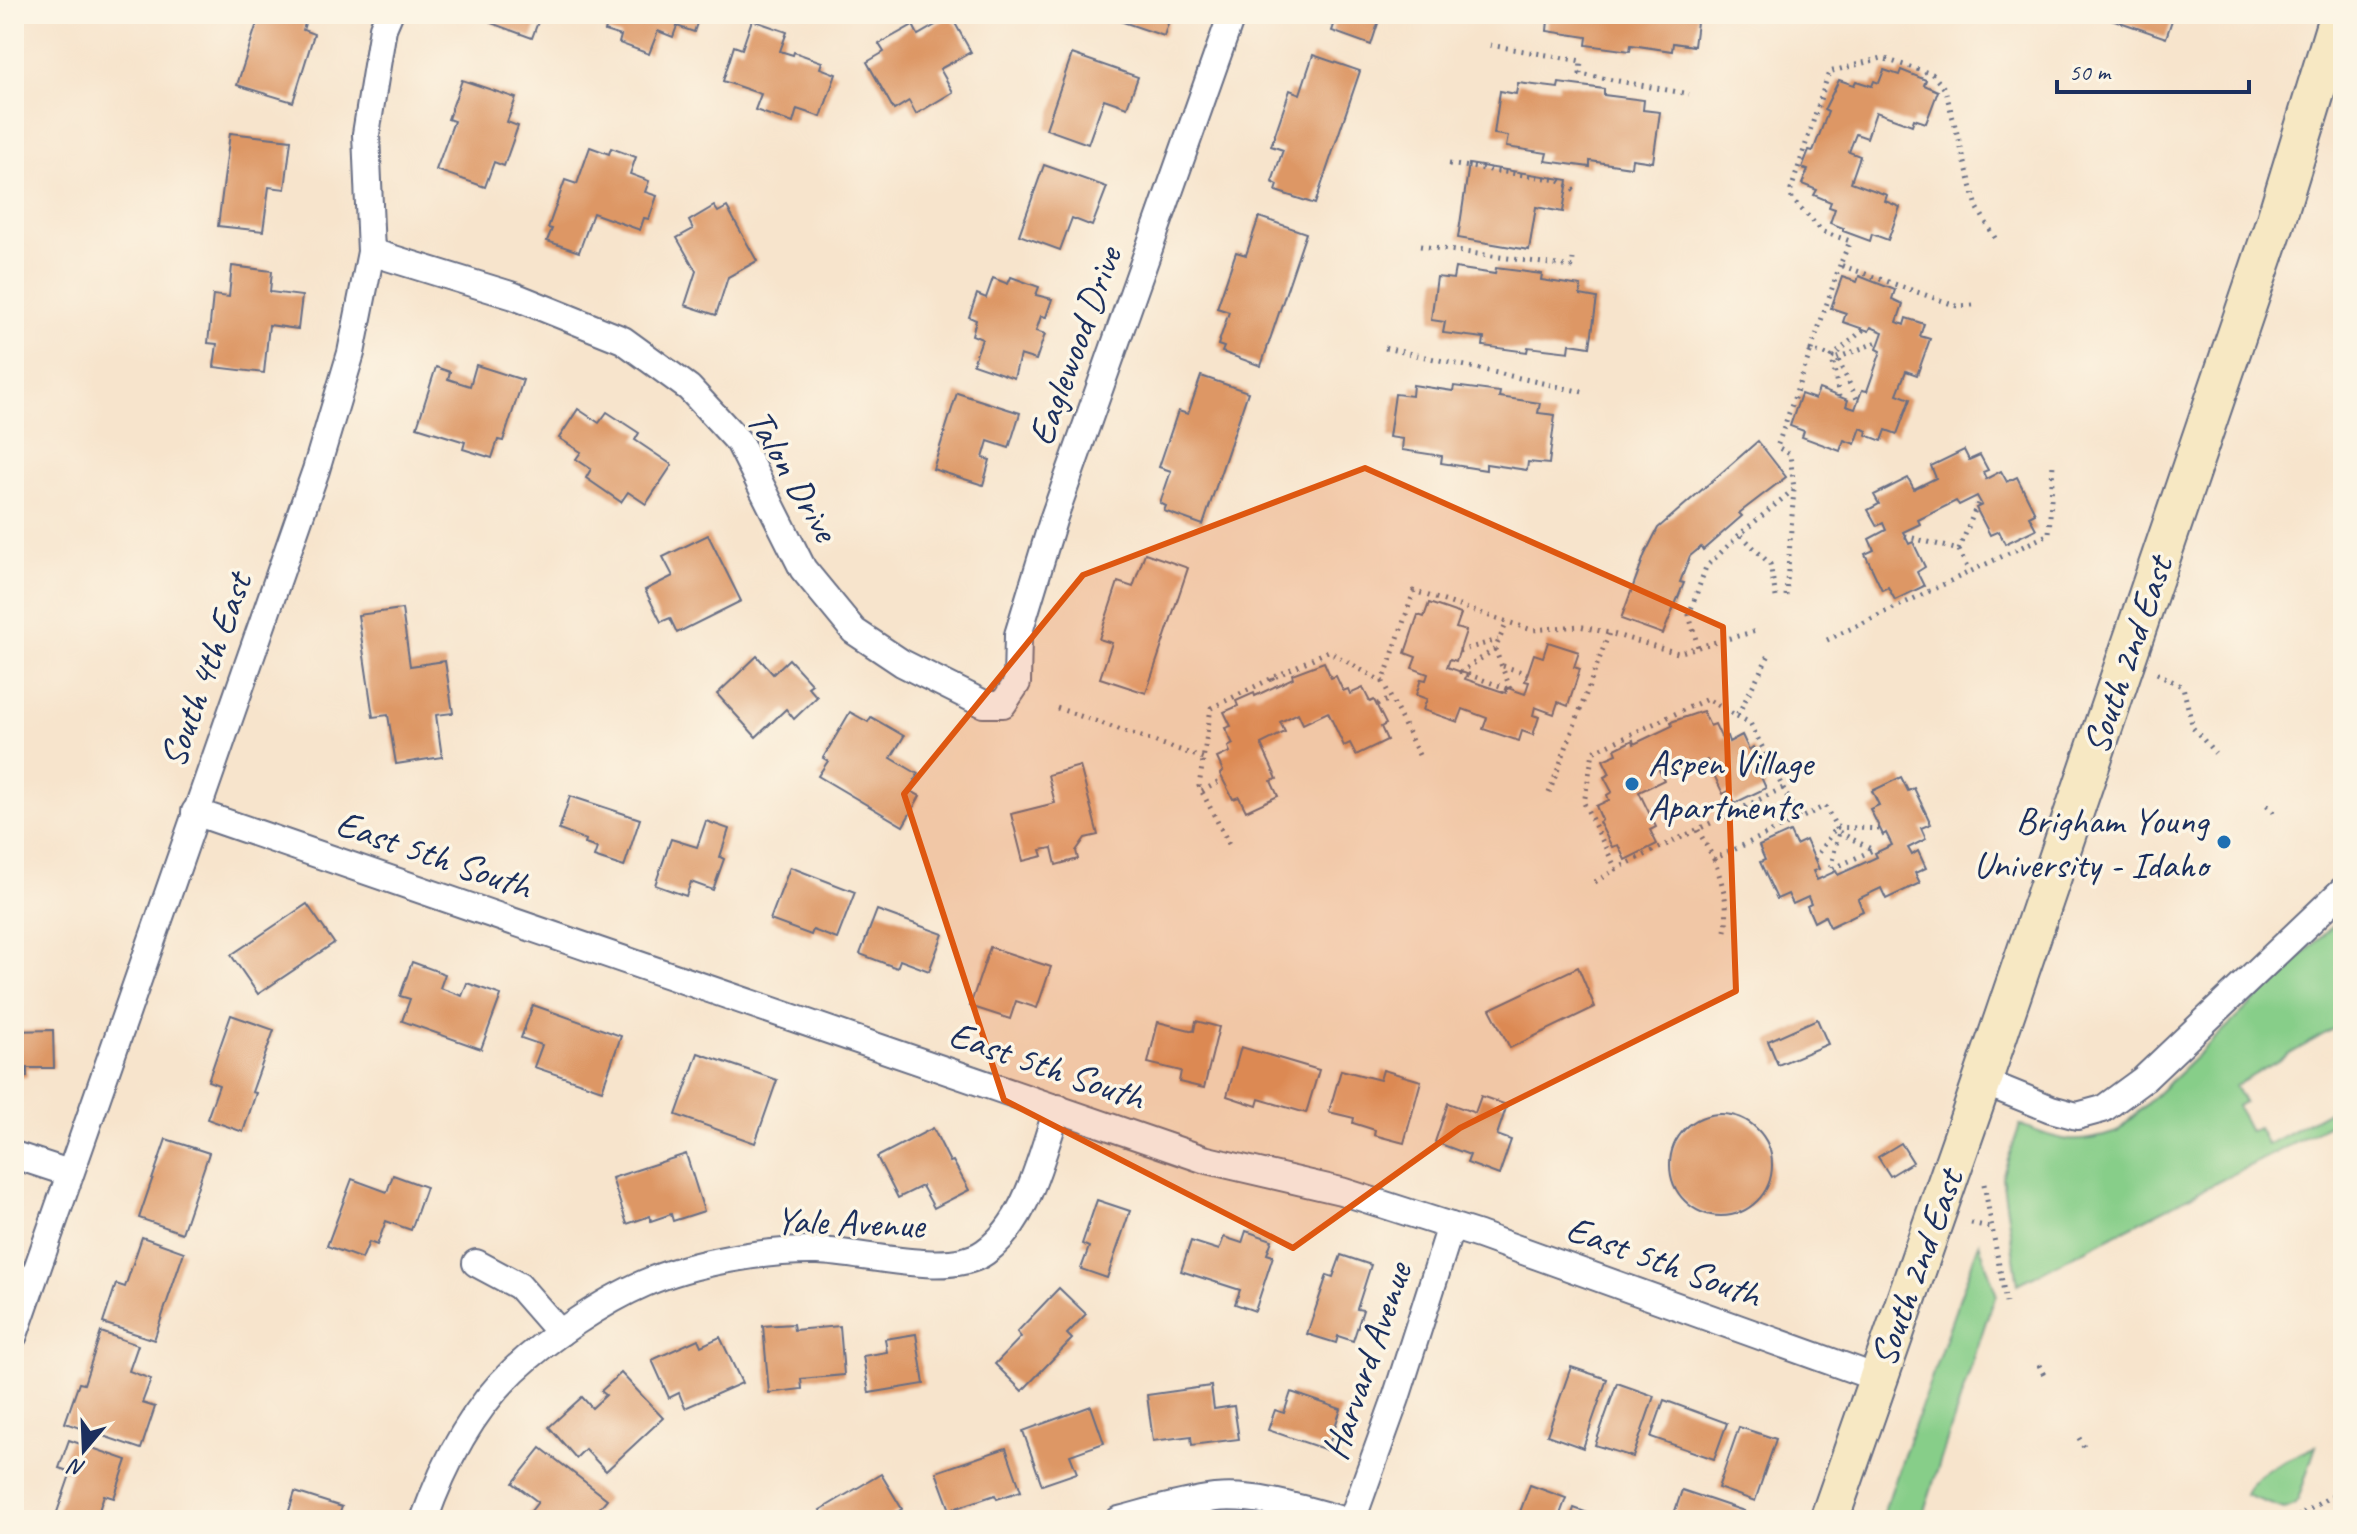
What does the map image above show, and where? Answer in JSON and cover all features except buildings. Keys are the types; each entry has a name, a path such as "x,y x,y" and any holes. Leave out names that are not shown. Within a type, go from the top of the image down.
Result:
{"main road":[{"name":"South 2nd East","path":"1829,1520 2270,237 2339,14"}],"street":[{"name":"South 4th East","path":"14,1335 316,470 351,353 371,252 366,134 383,28 389,14"},
{"name":"Eaglewood Drive","path":"1001,705 1017,683 1018,635 1054,517 1232,14"},
{"name":"Talon Drive","path":"371,252 514,296 623,340 689,388 739,442 803,569 854,631 902,663 984,704 1001,705"},
{"name":"East 5th South","path":"195,812 1203,1159 1341,1191 1451,1226 1877,1378"},
{"path":"1982,1081 2051,1109 2077,1116 2103,1109 2144,1079 2343,890"},
{"name":"Yale Avenue","path":"424,1520 449,1462 470,1424 513,1371 560,1333 645,1283 705,1264 816,1251 920,1264 969,1260 983,1253 1015,1223 1058,1108"},
{"path":"14,1155 69,1173"},
{"name":"Harvard Avenue","path":"1352,1520 1396,1398 1451,1226"},
{"path":"476,1263 519,1286 560,1333"},
{"path":"1119,1520 1179,1504 1217,1498 1291,1506 1342,1520"}],"path":[{"path":"1490,45 1581,61 1580,74 1689,94"},
{"path":"1786,596 1794,489 1790,454 1777,447 1850,241 1823,232 1792,199 1791,190 1829,72 1882,58 1932,74 1945,89 1977,207 1995,238"},
{"path":"1449,164 1559,180 1579,194"},
{"path":"1420,246 1572,267 1573,259"},
{"path":"1840,265 1957,306 1973,305"},
{"path":"1835,357 1864,329"},
{"path":"1811,350 1835,357 1880,341"},
{"path":"1385,348 1587,393"},
{"path":"1835,357 1839,397"},
{"path":"1835,357 1858,401"},
{"path":"1827,640 2049,534 2053,464"},
{"path":"1698,647 1689,615 1706,567 1794,489"},
{"path":"1969,572 1959,550 1979,500"},
{"path":"1740,534 1770,564 1776,597"},
{"path":"1905,536 1959,550"},
{"path":"1383,682 1414,591 1532,630 1579,626 1678,653 1756,631"},
{"path":"1495,649 1511,690 1461,672 1495,649 1507,622"},
{"path":"1549,793 1609,633"},
{"path":"1459,651 1499,640"},
{"path":"1229,844 1199,786 1211,708 1328,651 1383,682 1419,755"},
{"path":"1737,716 1771,651"},
{"path":"1502,665 1528,674"},
{"path":"2157,673 2183,687 2193,728 2215,753"},
{"path":"1272,678 1276,686"},
{"path":"1377,704 1392,699"},
{"path":"1616,869 1584,803 1593,752 1707,699 1750,723 1799,819"},
{"path":"1057,708 1203,758"},
{"path":"1202,791 1223,780"},
{"path":"1595,882 1783,788"},
{"path":"2267,805 2276,815"},
{"path":"1714,859 1825,806 1837,829 1873,850 1830,870 1837,829"},
{"path":"1698,829 1724,887 1725,931"},
{"path":"1837,829 1880,829"},
{"path":"1814,859 1837,829"},
{"path":"1984,1184 2006,1303"},
{"path":"1971,1223 1994,1228"},
{"path":"2039,1365 2045,1377"},
{"path":"2079,1438 2086,1451"},
{"path":"2291,1520 2301,1517 2343,1489"},
{"path":"2119,1511 2124,1520"}],"highlighted area":[{"path":"1365,468 1723,627 1736,991 1460,1128 1293,1248 1004,1100 904,794 1083,575"}],"green space":[{"path":"2343,916 2343,1023 2235,1086 2244,1102 2237,1106 2250,1131 2258,1128 2267,1145 2343,1103 2343,1118 2018,1284 2002,1177 2020,1125 2067,1140 2102,1137 2117,1132"},
{"path":"1979,1243 1997,1296 1991,1306 1921,1520 1881,1520"},
{"path":"2316,1446 2294,1505 2284,1509 2245,1495 2265,1471"}],"place":[{"name":"Aspen Village Apartments","path":"1632,784"},
{"name":"Brigham Young University - Idaho","path":"2224,842"}]}
